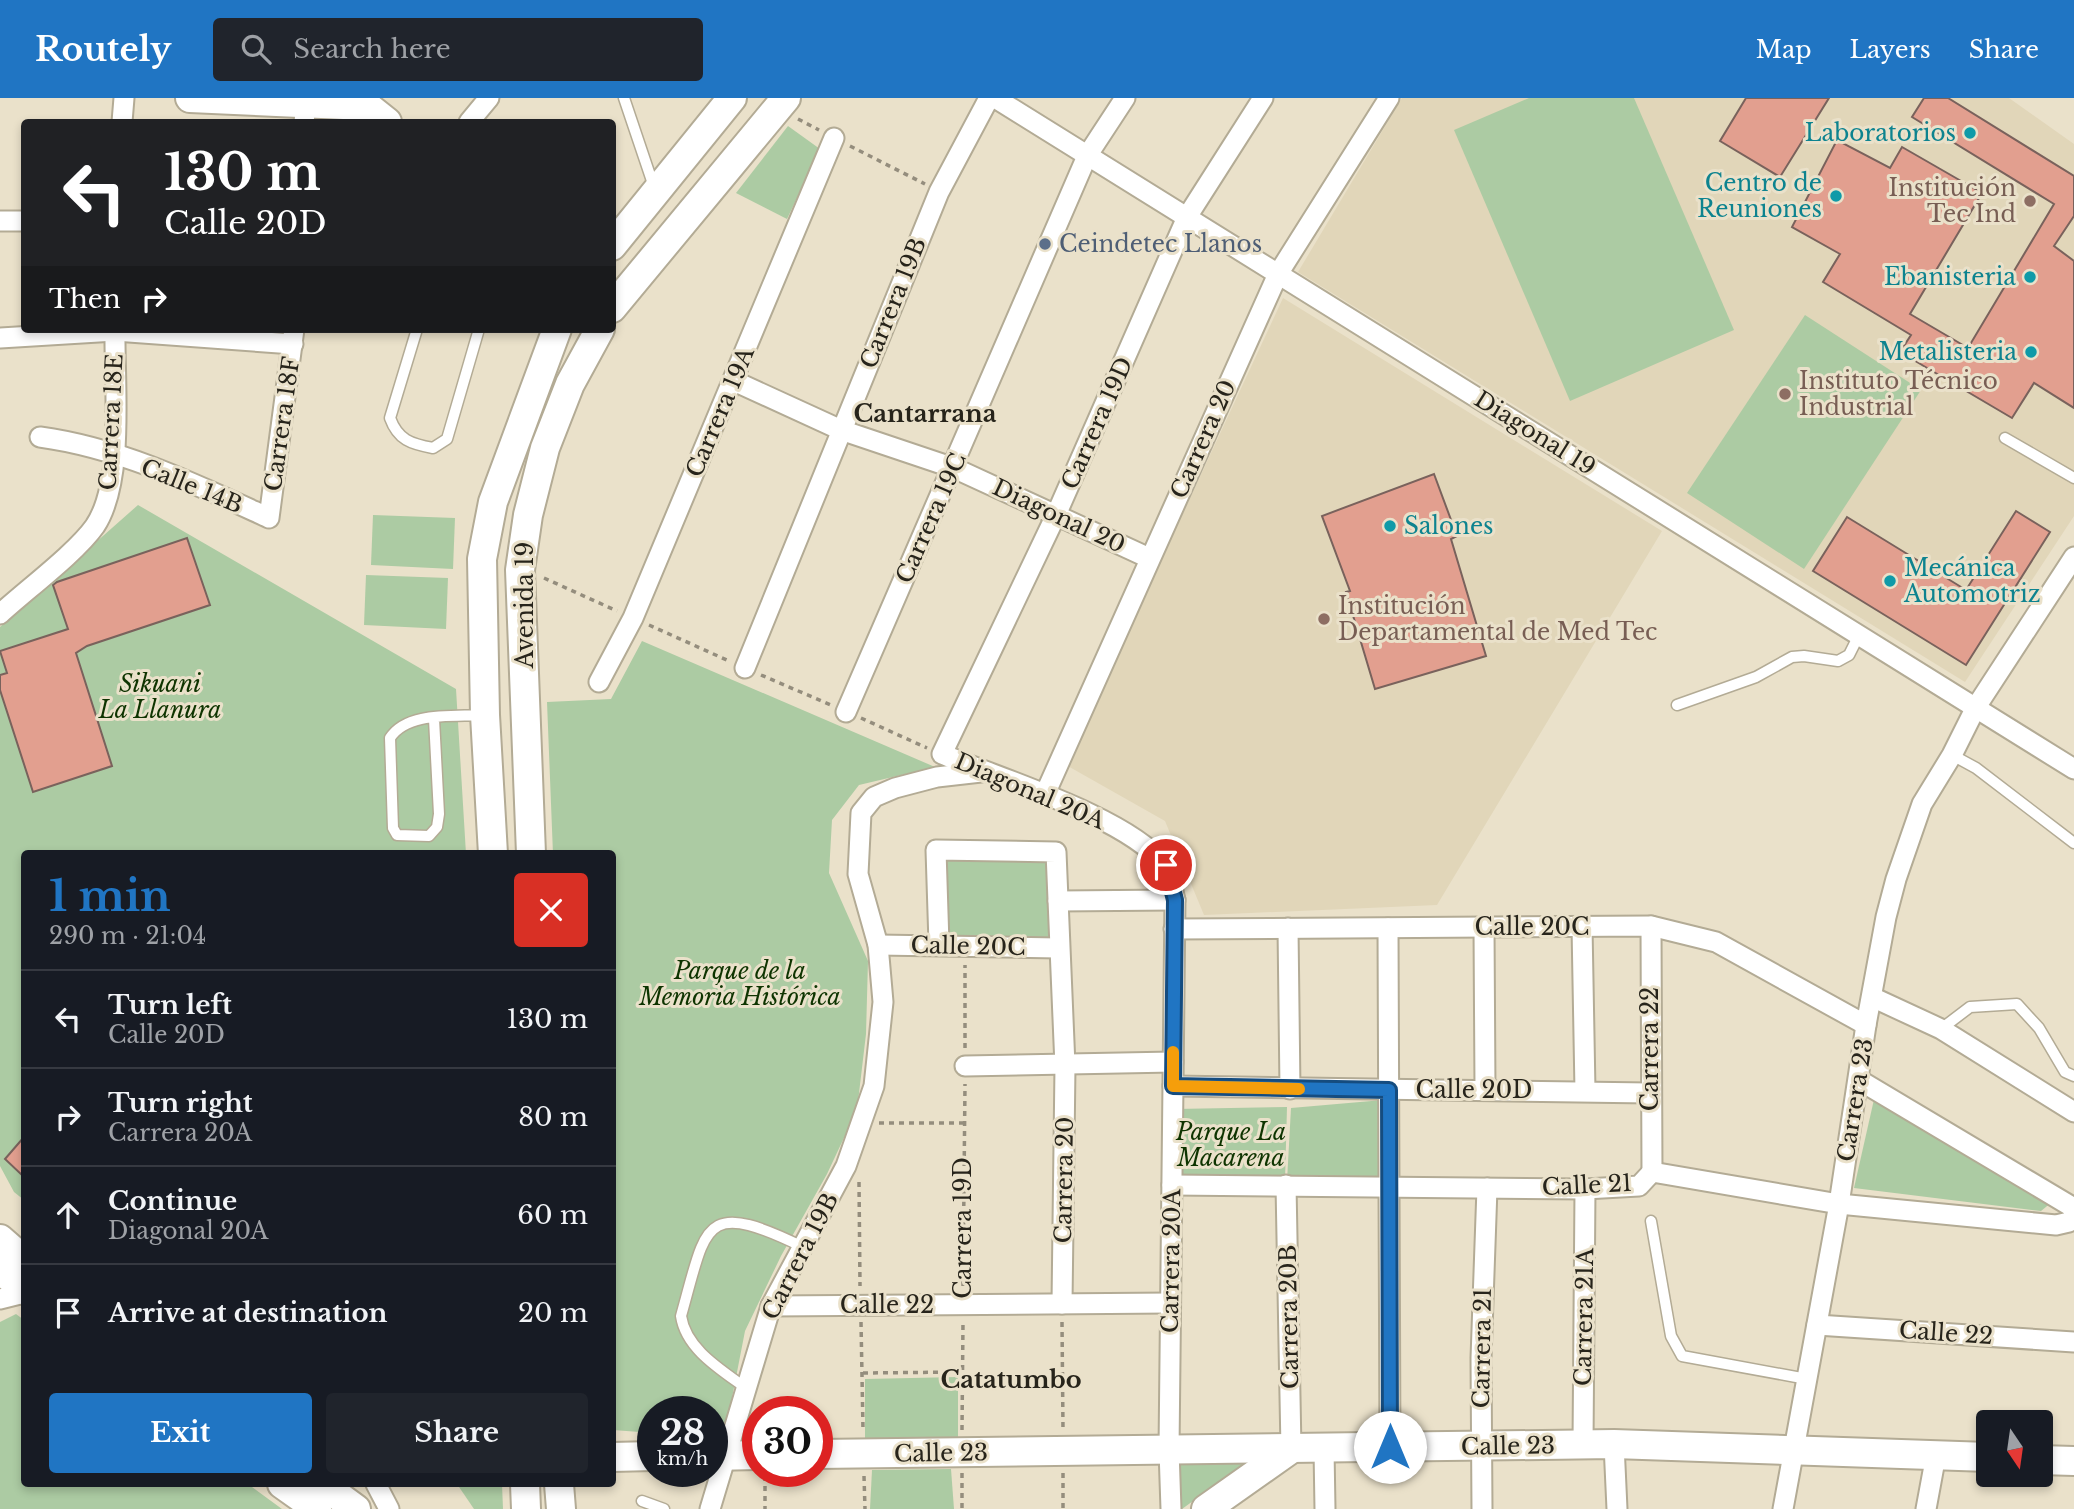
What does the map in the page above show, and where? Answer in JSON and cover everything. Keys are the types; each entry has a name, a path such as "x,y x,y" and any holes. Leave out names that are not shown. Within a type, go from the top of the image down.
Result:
{"street":[{"path":"122,119 124,98"},
{"path":"190,98 305,113 370,109"},
{"path":"472,119 489,98"},
{"path":"616,241 732,98"},
{"name":"Carrera 19B","path":"745,668 939,192 989,98"},
{"name":"Diagonal 19","path":"995,98 2074,769"},
{"name":"Carrera 19C","path":"846,712 1087,156 1125,98"},
{"name":"Carrera 19D","path":"942,754 1056,515 1186,217 1263,98"},
{"name":"Carrera 20","path":"1045,794 1279,274 1389,98"},
{"name":"Avenida 19","path":"616,305 787,106"},
{"name":"Carrera 19A","path":"599,682 633,618 834,138"},
{"path":"0,221 21,221"},
{"path":"0,338 72,333"},
{"name":"Carrera 18E","path":"0,614 86,537 101,514 111,489 115,333"},
{"path":"191,333 293,337"},
{"name":"Avenida 19","path":"493,850 485,715 482,559 493,502 556,333"},
{"name":"Avenida 19","path":"531,850 520,570 528,515 545,448 570,384 598,333"},
{"name":"Carrera 18F","path":"269,518 293,337"},
{"name":"Diagonal 20","path":"734,381 841,430 954,467 1149,558"},
{"name":"Calle 14B","path":"40,437 86,444 113,457 160,468 269,518"},
{"name":"Carrera 23","path":"1783,1509 1839,1204 1866,1025 1886,917 1908,841 1922,804 1952,755 1976,707 2074,557"},
{"name":"Diagonal 20A","path":"942,754 1045,794 1117,829 1142,845 1166,865 1175,900 1174,929"},
{"path":"861,1131 876,1077 883,1030 878,945 858,874 858,831 865,804 874,797 915,782 982,771"},
{"name":"Carrera 20","path":"939,944 936,850 1056,852 1065,1066 1062,1304"},
{"path":"1058,901 1175,900"},
{"path":"1582,926 1585,1091"},
{"name":"Calle 20C","path":"1174,929 1651,926 1716,942 1866,1025"},
{"name":"Carrera 22","path":"1651,926 1649,1093 1652,1172"},
{"path":"1484,927 1485,1089"},
{"path":"1288,928 1290,1088"},
{"path":"1388,928 1390,1447"},
{"name":"Carrera 20A","path":"1171,1509 1169,1450 1174,929"},
{"name":"Calle 20C","path":"878,945 1058,948"},
{"path":"1872,997 1941,1029 2074,1112"},
{"path":"965,1066 1172,1062"},
{"path":"1859,1080 2074,1208"},
{"name":"Calle 20D","path":"1173,1086 1649,1093"},
{"name":"Carrera 19B","path":"728,1433 746,1388 771,1306 861,1131"},
{"name":"Calle 21","path":"1172,1185 1391,1185 1585,1189 1639,1186 1652,1172 1839,1204 2056,1225 2069,1222 2074,1216"},
{"name":"Carrera 20B","path":"1286,1185 1291,1449"},
{"name":"Carrera 21","path":"1482,1509 1481,1358 1487,1188"},
{"name":"Carrera 21A","path":"1583,1445 1585,1189"},
{"path":"0,1238 21,1256"},
{"path":"0,1269 21,1289"},
{"path":"0,1299 21,1293"},
{"name":"Calle 22","path":"771,1306 1170,1303"},
{"name":"Calle 22","path":"1817,1325 2074,1342"},
{"path":"1614,1444 1617,1509"},
{"name":"Calle 23","path":"833,1454 1614,1444 1976,1457"},
{"path":"1206,1509 1291,1449"},
{"path":"1324,1449 1325,1509"},
{"path":"1926,1509 1936,1455"},
{"path":"616,1457 637,1456"},
{"path":"2053,1460 2074,1461"},
{"path":"286,1487 317,1509"},
{"path":"326,1487 356,1509"},
{"path":"378,1487 389,1509"},
{"path":"525,1487 526,1509"},
{"path":"559,1487 561,1509"},
{"path":"710,1509 714,1487"}],"lane":[{"path":"624,98 656,192"},
{"path":"416,333 390,418 395,432 410,444 433,448 447,439 478,333"},
{"path":"2005,438 2074,478"},
{"path":"1677,705 1756,677 1793,657 1838,661 1849,656 1859,635"},
{"path":"434,719 439,814 437,827 429,836 397,835 393,828 390,738 398,726 409,721 434,719 485,715"},
{"path":"1952,755 1976,768 2074,843"},
{"path":"1941,1029 1970,1007 2017,1004 2039,1028 2065,1072 2074,1076"},
{"path":"746,1388 706,1356 688,1338 683,1328 681,1316 704,1240 708,1231 723,1223 741,1220 803,1247"},
{"path":"1651,1221 1671,1336 1682,1356 1807,1379"},
{"path":"642,1501 664,1509"}],"path":[{"path":"787,106 834,138 939,192"},
{"name":"Carrera 19D","path":"962,1509 965,947"},
{"path":"861,1131 964,1124"},
{"path":"1062,1304 1063,1509"},
{"path":"862,1373 962,1372"},
{"path":"765,1487 765,1509"}],"shaded area":[{"name":"Instituto Técnico Industrial","path":"1402,98 2009,98 2074,144 2074,516 1965,682 1298,272"},
{"path":"1283,298 1662,531 1437,905 1204,915 1165,821 1066,765"}],"green space":[{"path":"1529,98 1634,98 1734,330 1570,401 1454,130"},
{"path":"788,126 820,149 787,219 736,193"},
{"path":"1805,315 1921,390 1804,569 1687,493"},
{"name":"Sikuani La Llanura","path":"138,505 456,689 466,850 21,850 21,1198 14,1192 0,1166 0,627"},
{"path":"373,515 455,518 453,569 371,565"},
{"path":"366,575 448,578 446,629 364,625"},
{"name":"Parque de la Memoria Histórica","path":"642,641 935,767 859,785 832,820 829,873 868,961 866,1034 857,1110 827,1174 781,1256 745,1331 728,1418 728,1396 637,1396 637,1432 616,1430 616,850 553,850 547,702 611,699"},
{"path":"941,852 1052,856 1053,946 949,940"},
{"path":"1875,1095 2052,1202 2041,1211 1854,1188"},
{"path":"1383,1100 1384,1179 1287,1181 1291,1108"},
{"name":"Parque La Macarena","path":"1287,1107 1285,1181 1175,1181 1175,1109"},
{"path":"16,1314 21,1318 21,1487 252,1487 282,1509 0,1509 0,1322"},
{"path":"958,1377 958,1442 865,1442 865,1379"},
{"path":"1178,1451 1255,1456 1182,1509"},
{"path":"951,1469 954,1509 870,1509 872,1470"},
{"path":"459,1487 502,1487 503,1509 474,1509"}],"building":[{"path":"1746,98 1829,98 1780,177 1720,141"},
{"path":"1924,98 1948,98 2074,176 2074,216 2054,246 2074,261 2074,408 2034,383 2012,418 1900,352 1911,335 1823,282 1840,254 1792,227 1837,140 1890,168 1902,147 1982,193 1910,314 1968,348 2054,204 1912,117"},
{"path":"1434,474 1457,536 1451,539 1486,656 1375,689 1346,592 1350,591 1322,516"},
{"name":"Mecánica Automotriz","path":"2016,511 2050,532 1966,665 1813,571 1847,517 1966,590"},
{"path":"187,538 210,605 87,646 76,653 112,766 33,792 0,690 0,675 7,673 0,651 68,629 53,585 57,582"},
{"path":"21,1140 21,1174 5,1159"}],"slow traffic":[{"path":"1173,1052 1173,1086 1299,1089"}],"place":[{"name":"Laboratorios","path":"1970,133"},
{"name":"Centro de Reuniones","path":"1836,196"},
{"name":"Institución Tec Ind","path":"2030,201"},
{"name":"Ceindetec Llanos","path":"1045,244"},
{"name":"Ebanisteria","path":"2030,277"},
{"name":"Metalisteria","path":"2031,352"},
{"name":"Instituto Técnico Industrial","path":"1785,394"},
{"name":"Salones","path":"1390,526"},
{"name":"Mecánica Automotriz","path":"1890,581"},
{"name":"Institución Departamental de Med Tec","path":"1324,619"}],"district":[{"name":"Cantarrana","path":"925,414"},
{"name":"Catatumbo","path":"1011,1380"}],"route":[{"path":"1166,865 1175,900 1173,1086 1389,1090 1390,1447"}]}
